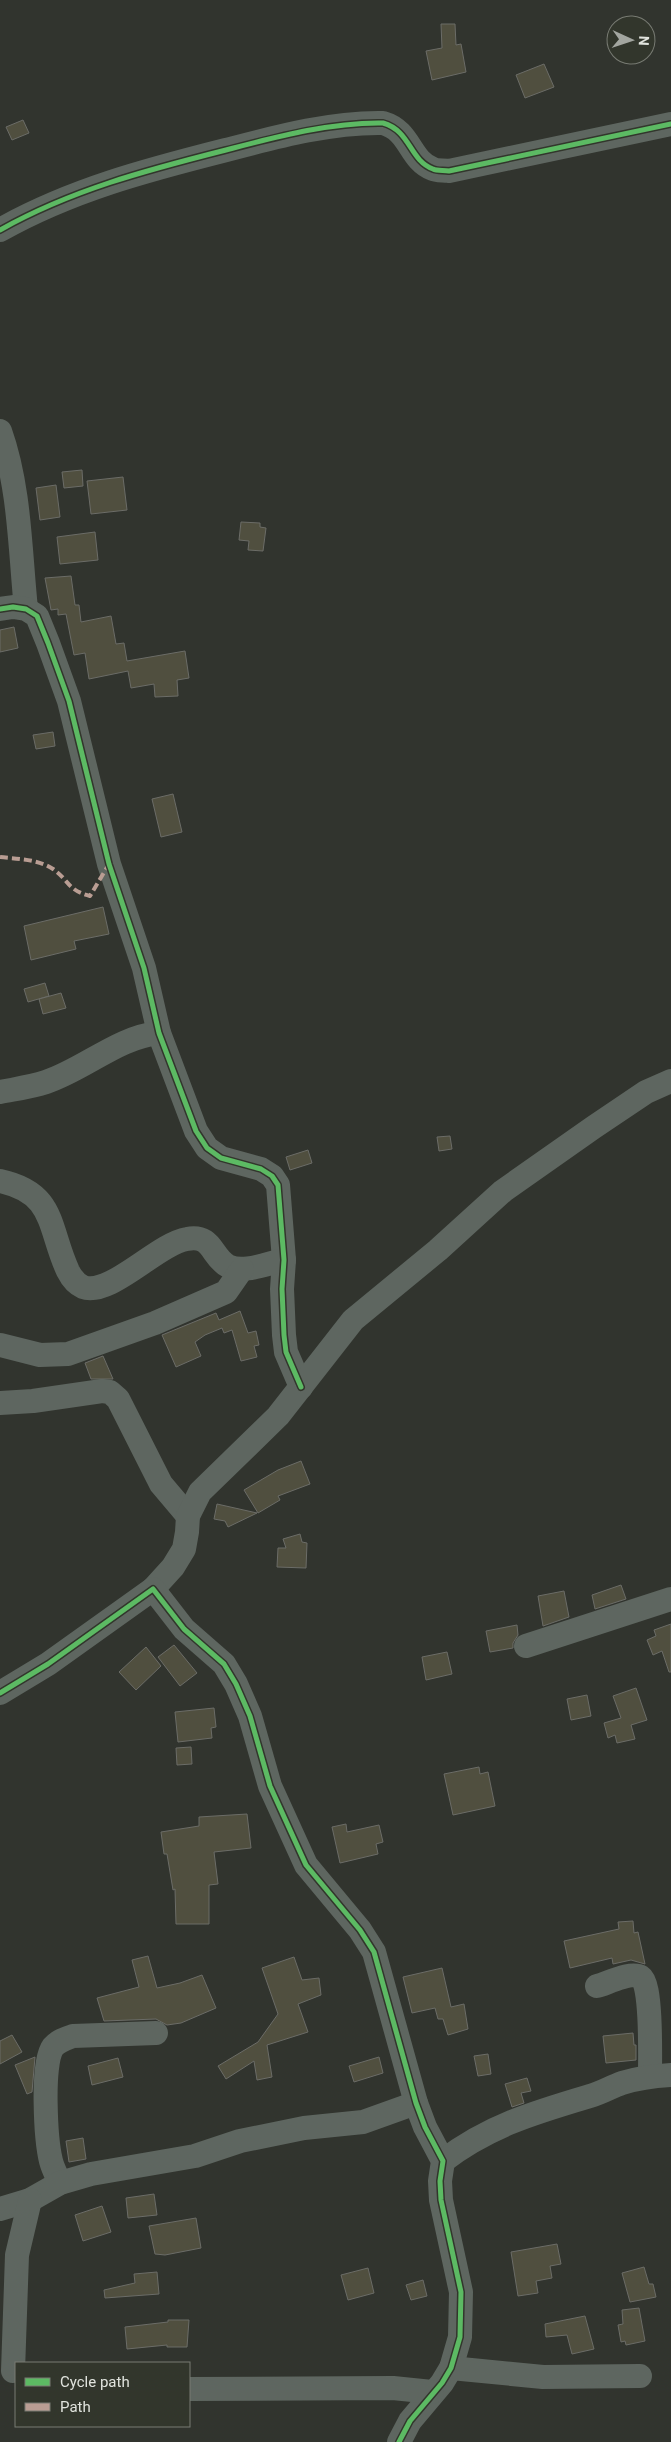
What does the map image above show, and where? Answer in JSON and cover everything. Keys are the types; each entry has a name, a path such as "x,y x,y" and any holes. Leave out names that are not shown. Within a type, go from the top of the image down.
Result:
{"street":[{"path":"0,230 36,210 128,175 295,133 384,123 394,126 403,134 420,160 432,169 449,170 671,124"},
{"path":"0,431 5,446 17,513 26,609"},
{"path":"0,609 26,609 37,616 69,701 109,864 144,968 159,1033 196,1131 207,1148 221,1158 260,1170 272,1176 278,1184 284,1260 282,1289 286,1352 302,1387"},
{"path":"0,1092 46,1082 130,1040 159,1033"},
{"path":"0,1693 48,1664 153,1589 173,1567 184,1548 188,1516 200,1492 278,1416 302,1387 326,1352 353,1320 438,1250 503,1191 646,1092 671,1081"},
{"path":"0,1181 14,1184 33,1194 48,1212 62,1258 71,1277 82,1287 92,1288 108,1284 169,1245 187,1239 198,1239 209,1243 220,1260 229,1267 242,1269 284,1260"},
{"path":"0,1345 40,1355 68,1354 155,1323 226,1292 242,1269"},
{"path":"0,1403 33,1401 102,1391 110,1392 122,1406 161,1484 188,1516"},
{"path":"153,1589 184,1629 224,1664 232,1677 250,1716 270,1786 306,1865 360,1930 374,1952 416,2103 424,2127 443,2161 440,2181 441,2200 461,2292 460,2337 451,2368 442,2384 432,2392 410,2421 399,2442"},
{"path":"526,1646 671,1599"},
{"path":"443,2161 475,2138 501,2126 550,2108 660,2075 645,1981 640,1977 632,1976 597,1986"},
{"path":"60,2183 51,2162 48,2141 46,2082 48,2059 52,2048 60,2041 73,2036 156,2033"},
{"path":"0,2209 30,2200 60,2183 105,2170 195,2156 240,2141 304,2128 363,2122 416,2103"},
{"path":"10,2371 17,2255 30,2200"},
{"path":"451,2368 543,2377 640,2376"},
{"path":"190,2389 393,2388 432,2392"}],"building":[{"path":"441,24 455,24 456,45 461,44 466,72 432,80 426,51 442,48"},
{"path":"544,64 554,87 525,98 516,75"},
{"path":"23,120 29,133 12,140 6,127"},
{"path":"82,470 83,486 64,488 62,472"},
{"path":"123,477 127,510 91,514 87,481"},
{"path":"56,485 60,517 40,520 36,488"},
{"path":"241,522 260,523 260,527 266,528 263,551 248,550 249,541 239,540"},
{"path":"95,532 98,560 60,564 57,537"},
{"path":"71,576 75,605 79,605 81,622 111,616 116,644 124,643 127,661 185,651 189,678 177,680 178,696 155,697 154,684 131,688 128,671 89,679 85,653 74,655 66,614 58,615 58,609 51,610 45,578"},
{"path":"14,627 18,648 0,652 0,630"},
{"path":"53,732 55,746 36,749 33,735"},
{"path":"173,794 182,832 161,837 152,799"},
{"path":"103,907 109,934 74,941 76,949 31,960 24,926"},
{"path":"45,983 49,996 28,1002 24,989"},
{"path":"61,993 66,1008 43,1014 39,999"},
{"path":"450,1136 452,1149 439,1151 437,1137"},
{"path":"308,1150 312,1163 290,1170 286,1157"},
{"path":"240,1311 248,1333 256,1331 259,1345 254,1346 257,1357 241,1361 232,1330 224,1333 222,1328 205,1335 195,1342 201,1356 176,1367 162,1335 216,1313 219,1320"},
{"path":"103,1356 113,1379 91,1379 85,1363"},
{"path":"301,1461 310,1484 278,1496 280,1500 258,1513 244,1490 278,1470"},
{"path":"217,1504 257,1513 228,1527 225,1521 214,1519"},
{"path":"300,1534 302,1542 307,1543 306,1568 277,1567 278,1548 286,1548 283,1539"},
{"path":"621,1585 626,1599 595,1609 592,1595"},
{"path":"564,1591 569,1617 543,1626 538,1596"},
{"path":"671,1624 671,1672 669,1672 662,1651 653,1655 647,1640 656,1636 654,1630"},
{"path":"517,1625 518,1635 513,1643 513,1648 490,1652 486,1631"},
{"path":"174,1645 197,1673 180,1686 158,1657"},
{"path":"146,1647 161,1666 136,1690 119,1672"},
{"path":"447,1652 452,1674 426,1680 422,1657"},
{"path":"636,1688 647,1720 631,1725 635,1739 617,1743 615,1735 608,1738 604,1723 621,1718 613,1696"},
{"path":"587,1695 591,1716 571,1720 567,1699"},
{"path":"214,1708 216,1727 211,1728 212,1738 178,1742 175,1712"},
{"path":"191,1747 192,1764 177,1765 176,1748"},
{"path":"479,1767 480,1774 488,1772 495,1806 453,1815 444,1774"},
{"path":"247,1814 251,1848 214,1852 218,1884 209,1885 209,1924 176,1924 175,1889 173,1890 167,1854 164,1854 161,1832 199,1826 199,1817"},
{"path":"346,1824 347,1832 379,1825 383,1842 376,1844 378,1854 340,1863 332,1827"},
{"path":"633,1921 634,1933 638,1932 645,1964 631,1960 613,1964 612,1958 570,1968 564,1941 619,1929 618,1922"},
{"path":"148,1956 157,1988 180,1983 202,1975 216,2008 181,2023 167,2025 156,2019 104,2021 97,1998 139,1987 132,1960"},
{"path":"294,1957 302,1980 319,1978 321,1995 298,2004 308,2032 267,2045 272,2077 257,2080 254,2061 226,2079 218,2066 258,2042 278,2014 262,1968"},
{"path":"442,1968 451,2007 464,2004 468,2029 448,2035 443,2019 438,2019 435,2008 412,2013 403,1977"},
{"path":"633,2033 634,2045 636,2045 636,2060 606,2063 603,2036"},
{"path":"12,2035 22,2052 0,2064 0,2041"},
{"path":"488,2054 491,2074 478,2076 474,2056"},
{"path":"35,2057 32,2092 27,2094 15,2065"},
{"path":"379,2057 383,2073 354,2082 349,2066"},
{"path":"118,2058 123,2077 92,2085 88,2066"},
{"path":"527,2078 531,2091 521,2093 524,2103 512,2107 505,2084"},
{"path":"83,2138 86,2159 69,2162 66,2141"},
{"path":"154,2194 157,2215 128,2218 126,2198"},
{"path":"102,2206 111,2232 83,2241 75,2215"},
{"path":"196,2218 201,2248 165,2255 155,2254 149,2226"},
{"path":"557,2244 561,2264 550,2266 552,2278 536,2281 538,2293 518,2296 511,2252"},
{"path":"644,2267 649,2284 653,2284 656,2297 630,2302 622,2273"},
{"path":"368,2268 374,2293 348,2300 341,2275"},
{"path":"157,2272 159,2294 105,2298 104,2290 135,2283 134,2274"},
{"path":"423,2280 427,2296 411,2300 406,2285"},
{"path":"639,2308 645,2341 626,2345 625,2341 621,2342 618,2325 623,2324 622,2310"},
{"path":"585,2316 594,2349 572,2354 567,2335 546,2337 545,2324"},
{"path":"168,2320 189,2320 187,2347 167,2347 167,2345 127,2349 125,2327 168,2322"}],"marked path":[{"path":"0,857 41,863 59,873 77,891 90,896 109,864"}],"cycle path":[{"path":"0,230 54,203 110,182 167,165 284,135 324,128 363,123 383,123 399,132 425,165 435,170 449,171 671,124"},
{"path":"0,609 13,607 26,609 37,616 48,643 69,701 109,864 144,968 159,1033 196,1131 207,1148 221,1158 261,1169 272,1176 278,1185 284,1260 282,1289 284,1335 286,1352 301,1387"},
{"path":"0,1693 48,1664 153,1589 184,1629 224,1664 236,1684 250,1716 270,1786 306,1865 360,1930 374,1952 416,2103 425,2127 443,2161 440,2181 441,2200 461,2292 460,2337 451,2368 442,2383 410,2421 399,2442"}]}
